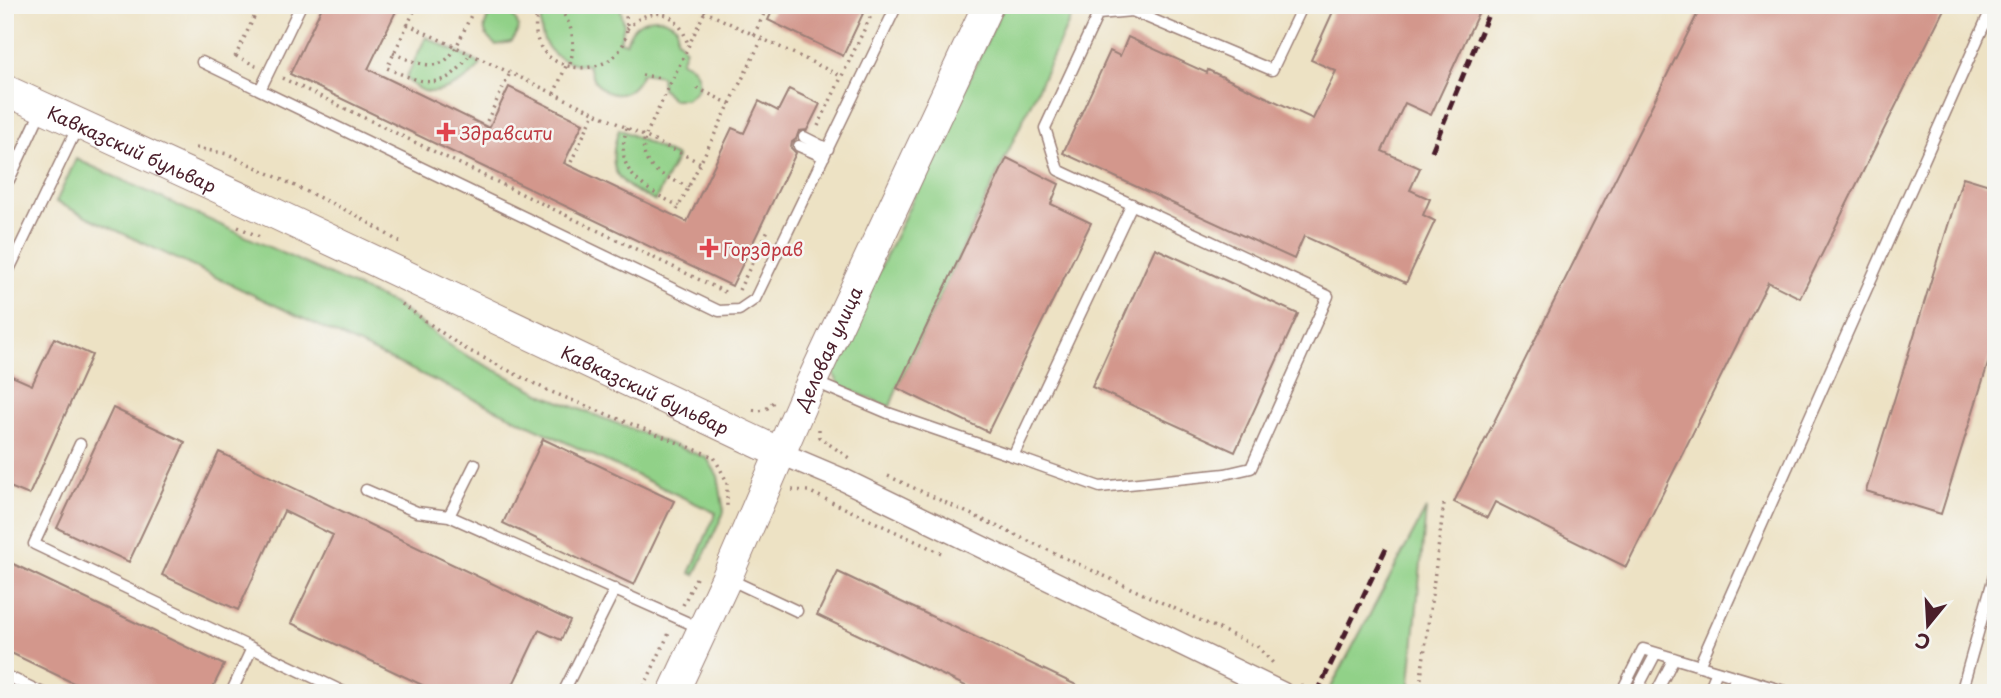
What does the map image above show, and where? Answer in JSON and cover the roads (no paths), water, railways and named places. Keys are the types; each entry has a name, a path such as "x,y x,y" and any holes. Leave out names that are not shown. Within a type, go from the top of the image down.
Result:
{"street":[{"name":"Деловая улица","path":"673,693 690,623 713,574 780,453 988,5"},
{"name":"Кавказский бульвар","path":"5,90 780,453 846,481 1288,687"}],"lane":[{"path":"260,90 301,5"},
{"path":"202,62 719,311 739,310 755,299 897,5"},
{"path":"812,381 888,413 1100,487 1224,474 1251,468 1328,296 1058,170 1045,128 1100,10 1132,10 1272,70 1303,5"},
{"path":"1699,666 1993,5"},
{"path":"9,180 43,106"},
{"path":"5,278 79,123"},
{"path":"805,142 826,153"},
{"path":"1013,456 1132,204"},
{"path":"80,444 34,544 346,693"},
{"path":"449,516 475,464"},
{"path":"366,490 417,512 449,516 690,623"},
{"path":"1961,693 1996,569"},
{"path":"713,574 796,611"},
{"path":"564,693 615,589"},
{"path":"231,693 252,648"},
{"path":"1621,693 1643,649 1791,693"},
{"path":"1636,693 1656,653"},
{"path":"1656,693 1674,658"},
{"path":"1708,693 1717,671"},
{"path":"5,675 43,693"},
{"path":"1729,693 1736,677"}],"railway":[{"path":"1432,151 1492,5"},
{"path":"1317,693 1388,544"}],"place":[{"name":"Здравсити","path":"446,132"},
{"name":"Горздрав","path":"709,248"}]}
